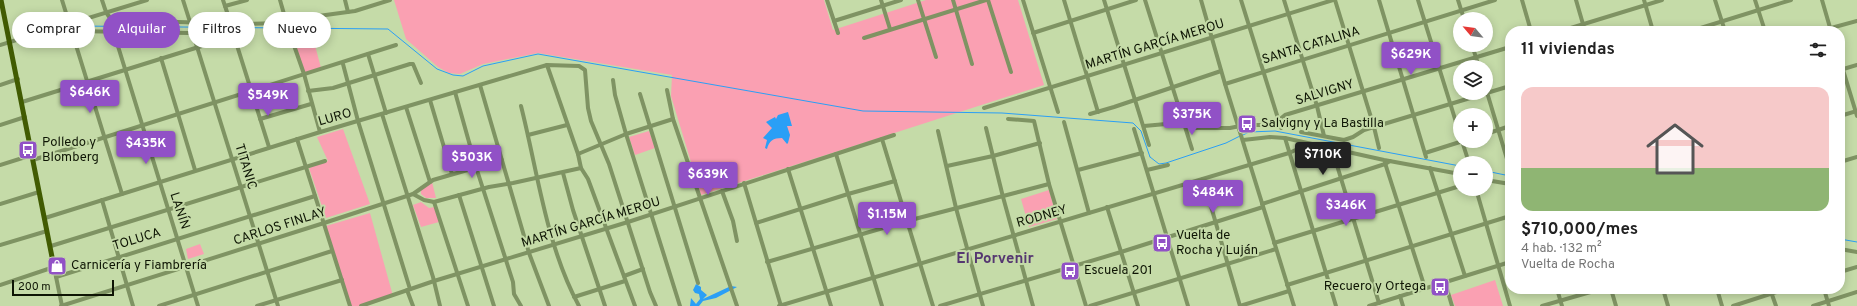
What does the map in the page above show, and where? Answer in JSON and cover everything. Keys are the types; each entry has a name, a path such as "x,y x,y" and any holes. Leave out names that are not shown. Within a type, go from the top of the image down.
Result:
{"main road":[{"path":"1,0 18,79 54,267"}],"street":[{"path":"62,0 66,12"},
{"path":"102,0 106,12"},
{"path":"112,12 144,0"},
{"path":"182,0 188,16"},
{"path":"223,0 227,12"},
{"path":"225,6 247,0"},
{"path":"280,0 283,12"},
{"path":"345,0 348,12"},
{"path":"331,14 348,12 390,0"},
{"path":"827,0 838,33"},
{"path":"881,0 890,30"},
{"path":"834,21 902,0"},
{"path":"918,0 936,57"},
{"path":"953,0 972,64"},
{"path":"864,38 987,0 1010,72"},
{"path":"1023,0 1058,112"},
{"path":"1064,0 1098,112"},
{"path":"1104,0 1149,145"},
{"path":"1033,33 1136,0"},
{"path":"1145,0 1192,149"},
{"path":"1201,0 1221,71 1294,306"},
{"path":"1241,0 1281,128"},
{"path":"1284,0 1317,106 1324,136"},
{"path":"1334,0 1374,127 1379,148"},
{"name":"MARTÍN GARCÍA MEROU","path":"984,108 1334,0"},
{"path":"1379,0 1425,155 1453,144"},
{"path":"1418,0 1453,114"},
{"path":"1458,0 1462,11"},
{"name":"SANTA CATALINA","path":"1225,84 1495,0"},
{"path":"1522,0 1530,26"},
{"path":"1576,0 1583,24"},
{"path":"1644,0 1651,26"},
{"path":"1577,26 1662,0"},
{"path":"1715,0 1723,26"},
{"path":"1755,0 1763,26"},
{"path":"1708,26 1791,0"},
{"path":"1822,0 1830,26"},
{"path":"1841,26 1857,21"},
{"path":"0,45 10,42"},
{"path":"0,165 143,126 304,74 343,64 396,45"},
{"path":"78,48 122,194"},
{"name":"LANÍN","path":"118,48 198,306"},
{"path":"22,102 194,48"},
{"name":"TITANIC","path":"197,48 278,306"},
{"path":"237,48 250,92 269,148"},
{"path":"295,48 304,74 311,104 320,132"},
{"name":"SALVIGNY","path":"1144,126 1177,123 1184,124 1192,128 1230,128 1238,126 1273,125 1285,115 1505,48"},
{"path":"1474,52 1477,60"},
{"path":"368,54 440,306"},
{"path":"162,58 195,170"},
{"path":"343,64 358,121 413,306"},
{"path":"308,91 333,88 349,84 413,64 421,83"},
{"path":"546,65 578,154 581,168 588,179 605,229 635,306"},
{"name":"LURO","path":"45,218 159,183 195,170 546,65 579,66 585,70 588,108 600,145"},
{"path":"1845,69 1857,65"},
{"path":"1090,114 1221,71"},
{"path":"0,85 18,79"},
{"path":"613,80 615,95 626,134 680,306"},
{"path":"1845,81 1857,113 1845,115"},
{"path":"480,85 529,253 549,306"},
{"path":"1493,90 1505,87"},
{"path":"667,90 673,119 736,306"},
{"path":"455,92 476,167 513,282 514,294 521,306"},
{"path":"640,94 649,127 676,206 698,283"},
{"path":"430,100 452,174"},
{"path":"1301,132 1344,140 1354,137 1364,130 1463,100"},
{"path":"1490,100 1505,153"},
{"path":"260,119 311,104"},
{"path":"521,106 553,245 579,306"},
{"path":"406,107 430,182"},
{"path":"0,125 25,117"},
{"path":"578,154 626,134 673,119"},
{"path":"1008,119 1034,121 1049,184 1062,222 1086,306"},
{"path":"1064,122 1089,213"},
{"path":"528,135 567,125"},
{"path":"986,128 1013,236 1033,306"},
{"path":"1493,132 1505,128"},
{"path":"1134,129 1188,306"},
{"path":"938,131 956,208 983,306"},
{"name":"MARTÍN GARCÍA MEROU","path":"361,306 434,281 701,199 788,168 894,135"},
{"path":"1243,140 1270,137 1285,138 1384,162"},
{"path":"1285,138 1336,306"},
{"path":"298,139 350,306"},
{"path":"882,139 933,306"},
{"path":"946,166 993,156 1040,143"},
{"name":"RODNEY","path":"780,306 1250,165 1289,153 1309,144"},
{"path":"600,145 609,164 656,306"},
{"path":"1332,149 1352,219 1379,303"},
{"path":"1078,170 1142,153"},
{"path":"836,154 882,306"},
{"path":"1845,161 1857,157"},
{"name":"CARLOS FINLAY","path":"61,306 185,266 324,224 413,194 430,182 452,174 502,160"},
{"path":"50,246 168,211 325,161"},
{"path":"940,306 1121,252 1215,222 1263,206 1300,191 1340,179 1384,162 1390,161 1453,173"},
{"path":"1384,162 1425,288"},
{"path":"1147,170 1168,165"},
{"path":"413,194 424,200 434,202 483,188 563,173 581,168"},
{"path":"788,168 831,306"},
{"path":"1430,168 1465,276"},
{"path":"563,173 573,210 583,236 605,306"},
{"path":"1203,179 1242,306 1289,290"},
{"path":"756,223 895,181"},
{"path":"1493,181 1505,183"},
{"path":"744,183 780,306"},
{"path":"767,262 907,221 1049,184"},
{"path":"1274,243 1453,188"},
{"path":"722,191 734,221 737,241"},
{"path":"0,204 40,192"},
{"path":"459,195 494,306"},
{"name":"TOLUCA","path":"56,277 118,256 315,196"},
{"path":"1478,196 1505,289"},
{"path":"102,200 133,306"},
{"path":"434,202 468,306"},
{"path":"1108,207 1138,306"},
{"path":"1287,285 1505,218"},
{"path":"0,245 47,231"},
{"path":"1090,306 1276,249"},
{"path":"1845,250 1857,252"},
{"path":"159,306 267,271 332,252"},
{"path":"1369,306 1505,264"},
{"path":"0,285 54,267 61,306"},
{"path":"1845,271 1857,267"},
{"path":"574,297 600,289 643,270"},
{"path":"257,306 342,280"},
{"path":"1445,282 1452,306"},
{"path":"1813,306 1828,304 1857,292"},
{"path":"1506,294 1510,306"},
{"path":"1559,294 1562,306"},
{"path":"1542,306 1583,294"},
{"path":"1612,294 1616,306"},
{"path":"1664,294 1668,306"},
{"path":"1718,294 1721,306"},
{"path":"1734,306 1764,294"},
{"path":"1772,294 1776,306"},
{"path":"1825,294 1828,304"},
{"path":"1400,296 1403,306"}],"shaded area":[{"path":"394,0 824,0 833,30 926,0 1018,0 1044,85 701,195 671,96 672,75 538,53 483,64 460,74 449,73 438,67 406,39"},
{"path":"297,48 316,48 321,68 305,73"},
{"path":"343,129 370,204 326,218 309,168 328,161 317,137"},
{"path":"649,131 655,148 635,155 629,137"},
{"path":"432,182 436,198 426,198 421,194 421,190"},
{"path":"1049,190 1057,219 1029,227 1021,199"},
{"path":"421,202 429,208 435,207 439,222 421,227 413,205"},
{"path":"370,213 393,296 361,306 350,306 326,226"},
{"path":"200,244 204,254 188,259 186,249"},
{"path":"1495,280 1503,306 1455,306 1451,295"}],"water":[{"path":"788,112 792,126 787,126 790,135 788,143 787,144 782,138 776,139 770,142 767,149 765,148 767,140 763,138 772,128 766,122 775,117 776,119 778,115"},
{"path":"696,284 701,287 701,290 707,295 703,299 731,286 737,287 716,298 703,301 699,306 690,306 691,298 696,304 700,299 699,294 695,293 693,290"}],"waterway":[{"path":"95,26 388,29 437,69 453,75 463,76 483,66 538,54 863,111 1002,113 1133,123 1141,131 1150,157"},
{"path":"1243,135 1249,132 1275,131 1453,165"},
{"path":"1150,157 1159,164 1166,163 1226,143 1240,136"},
{"path":"1493,172 1505,175"},
{"path":"1845,240 1857,242"}],"place":[{"name":"Salvigny y La Bastilla","path":"1247,124"},
{"name":"Polledo y Blomberg","path":"28,150"},
{"name":"Vuelta de Rocha y Luján","path":"1162,243"},
{"name":"Carnicería y Fiambrería","path":"57,266"},
{"name":"Escuela 201","path":"1070,271"},
{"name":"Recuero y Ortega","path":"1440,287"}],"district":[{"name":"El Porvenir","path":"995,259"}]}
